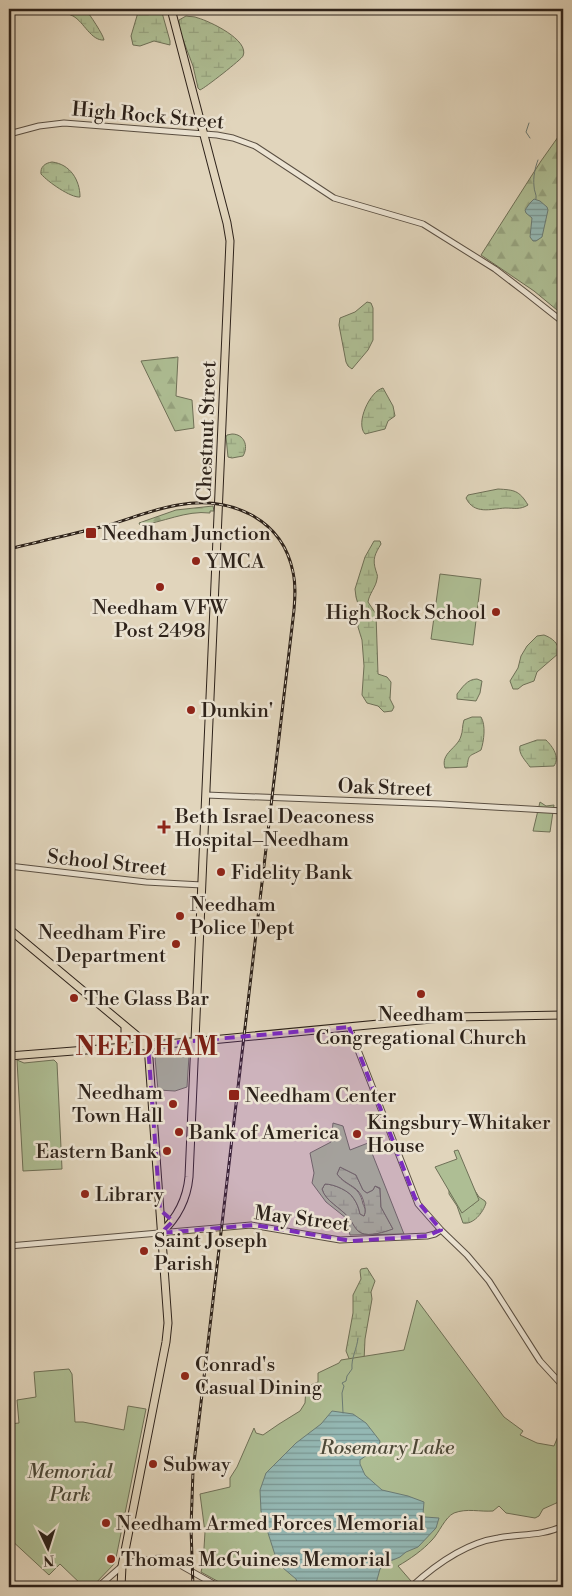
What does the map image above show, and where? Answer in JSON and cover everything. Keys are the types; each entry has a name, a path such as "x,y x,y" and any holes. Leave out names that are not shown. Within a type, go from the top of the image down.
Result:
{"main road":[{"name":"Chestnut Street","path":"161,1233 176,1214 186,1196 188,1182 196,1042 230,238 171,9"},
{"path":"9,929 148,1046 167,1330 122,1566 121,1587"},
{"path":"9,1056 196,1042 461,1016 563,1015"},
{"path":"118,1048 124,1040 125,1027"},
{"path":"160,1210 166,1215 176,1214"}],"street":[{"name":"High Rock Street","path":"9,134 58,123 225,136 244,141 265,152 334,198 424,224 526,292 563,322"},
{"name":"Oak Street","path":"206,795 441,804 563,811"},
{"name":"School Street","path":"9,866 146,882 202,885"},
{"path":"349,1027 415,1198 422,1210 467,1255 489,1281 540,1361 563,1386"},
{"name":"May Street","path":"9,1246 251,1225 324,1238 352,1240 428,1236 440,1230"},
{"path":"411,1587 470,1545 498,1538 551,1531 563,1526"},
{"path":"98,1587 122,1566 133,1561 165,1559 175,1562 219,1587"}],"highlighted area":[{"path":"349,1027 415,1198 441,1230 427,1236 352,1241 254,1225 161,1233 173,1221 160,1210 148,1045"}],"green space":[{"path":"50,9 85,9 96,24 104,40 95,38 73,16"},
{"path":"139,9 161,9 170,45 154,41 140,46 133,45 131,36"},
{"path":"186,16 196,17 219,27 235,38 244,50 241,58 200,90 179,29 179,20"},
{"path":"563,130 563,315 534,291 481,255"},
{"path":"52,162 64,166 73,174 80,191 80,197 60,189 41,174 41,169 47,163"},
{"path":"367,302 371,303 373,308 373,340 368,350 352,369 346,362 339,325 340,318 355,312"},
{"path":"178,357 176,396 192,400 194,428 175,431 141,361"},
{"path":"383,388 393,406 395,416 388,421 385,429 365,434 362,429 362,423 365,408 373,395"},
{"path":"232,434 240,436 244,441 245,452 243,456 228,457 226,437"},
{"path":"498,489 516,492 522,496 528,505 520,508 483,510 474,507 466,498 468,495"},
{"path":"213,506 214,511 210,511 210,513 192,513 148,524 140,525 139,523 176,510"},
{"path":"374,541 380,541 381,544 374,560 377,576 376,582 368,602 376,614 378,674 387,677 391,682 390,699 394,707 392,711 384,712 378,706 367,703 362,695 364,666 362,640 358,627 360,611 355,589 365,557"},
{"path":"440,574 481,579 473,645 431,639"},
{"path":"544,635 554,641 558,646 559,653 537,672 534,681 518,689 513,689 510,681 518,668 521,656 527,646 537,636"},
{"path":"473,679 482,681 480,693 476,701 457,699 457,694 465,684"},
{"path":"472,717 481,717 483,720 484,733 481,750 470,756 467,767 445,768 445,758 462,734 464,720"},
{"path":"537,740 546,740 553,749 556,756 554,766 530,767 523,757 520,752 520,746"},
{"path":"540,802 546,806 554,805 550,832 533,831"},
{"path":"179,1052 189,1056 187,1087 175,1091 158,1090 155,1058 160,1054 172,1055"},
{"path":"17,1060 24,1063 54,1060 57,1063 62,1169 23,1171"},
{"path":"333,1123 343,1126 350,1150 368,1143 404,1234 350,1235 346,1218 326,1202 312,1183 314,1173 310,1153 331,1142","holes":["340,1167 356,1175 363,1190 367,1193 373,1190 375,1186 380,1188 381,1207 393,1229 373,1234 359,1232 346,1214 330,1201 322,1189 325,1184 329,1184 345,1191 352,1196 360,1214 364,1216 365,1208 359,1193 337,1174"]},
{"path":"458,1150 479,1200 462,1213 435,1167 457,1159 454,1151"},
{"path":"340,1167 356,1175 363,1190 367,1193 373,1190 375,1186 380,1189 381,1207 393,1229 382,1233 361,1233 346,1214 326,1197 322,1189 325,1184 341,1188 352,1196 360,1214 364,1216 365,1210 362,1197 356,1189 337,1174"},
{"path":"470,1183 479,1197 486,1203 483,1211 477,1218 463,1223 457,1206 449,1194 449,1188"},
{"path":"367,1268 375,1281 371,1292 372,1299 365,1339 364,1361 350,1361 346,1351 353,1313 353,1295 361,1279 361,1269"},
{"name":"Rosemary Lake","path":"417,1300 504,1417 523,1431 520,1435 537,1443 554,1446 563,1424 563,1500 543,1509 539,1516 535,1518 506,1513 499,1506 493,1511 469,1510 454,1513 428,1544 398,1566 411,1581 404,1587 228,1587 201,1572 205,1532 200,1494 230,1487 230,1478 237,1467 254,1428 256,1433 263,1435 300,1411 305,1403 306,1387 318,1382 318,1373 339,1363 341,1360 404,1350"},
{"name":"Memorial Park","path":"69,1369 72,1374 75,1422 124,1430 128,1406 146,1409 115,1563 92,1587 84,1587 60,1564 49,1575 9,1538 9,1424 19,1423 17,1400 36,1397 34,1372"}],"water":[{"path":"534,199 540,201 548,210 542,237 536,241 533,241 530,237 532,218 525,210"},
{"name":"Rosemary Lake","path":"332,1411 353,1414 366,1423 380,1441 378,1451 360,1460 365,1475 382,1490 424,1502 423,1514 425,1517 439,1518 436,1528 418,1547 388,1562 380,1569 375,1587 299,1587 296,1579 283,1568 276,1558 261,1511 260,1490 266,1473 296,1443 321,1424"}],"waterway":[{"path":"529,123 526,132 530,138"},
{"path":"536,199 534,179 538,160"},
{"path":"343,1413 342,1393 344,1386 342,1383 346,1381 352,1369 352,1361 358,1338"}],"railway":[{"path":"9,549 105,526 178,505 216,504 250,514 265,524 278,537 287,553 294,577 294,610 193,1471 191,1528 193,1587"}],"place":[{"name":"Needham Junction","path":"91,533"},
{"name":"YMCA","path":"196,561"},
{"name":"Needham VFW Post 2498","path":"160,587"},
{"name":"High Rock School","path":"496,612"},
{"name":"Dunkin'","path":"191,710"},
{"name":"Beth Israel Deaconess Hospital–Needham","path":"164,827"},
{"name":"Fidelity Bank","path":"221,872"},
{"name":"Needham Police Dept","path":"180,916"},
{"name":"Needham Fire Department","path":"176,944"},
{"name":"Needham Congregational Church","path":"421,994"},
{"name":"The Glass Bar","path":"74,998"},
{"name":"Needham Center","path":"234,1095"},
{"name":"Needham Town Hall","path":"173,1104"},
{"name":"Bank of America","path":"179,1132"},
{"name":"Kingsbury-Whitaker House","path":"357,1134"},
{"name":"Eastern Bank","path":"167,1151"},
{"name":"Library","path":"85,1194"},
{"name":"Saint Joseph Parish","path":"144,1251"},
{"name":"Conrad's Casual Dining","path":"185,1376"},
{"name":"Subway","path":"153,1464"},
{"name":"Needham Armed Forces Memorial","path":"106,1523"},
{"name":"Thomas McGuiness Memorial","path":"111,1559"}],"district":[{"name":"NEEDHAM","path":"147,1046"}]}
